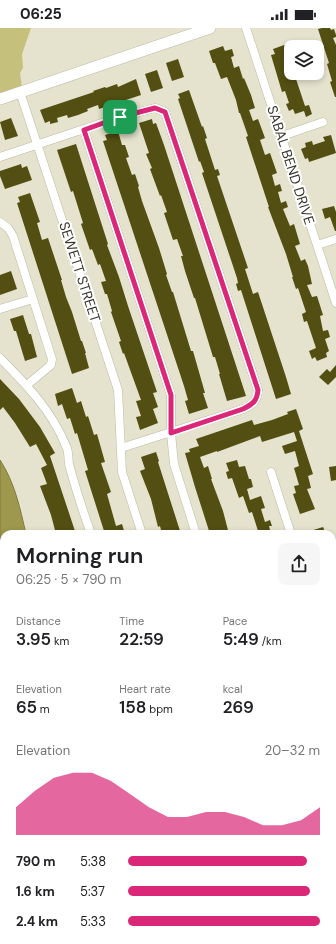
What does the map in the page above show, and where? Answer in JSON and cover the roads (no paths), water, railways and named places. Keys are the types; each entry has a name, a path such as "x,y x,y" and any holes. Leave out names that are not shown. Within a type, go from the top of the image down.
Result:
{"street":[{"path":"0,99 210,28"},
{"name":"SABAL BEND DRIVE","path":"246,28 336,303"},
{"name":"SEWETT STREET","path":"20,92 118,390 122,472 141,530"},
{"path":"0,157 120,117 155,108 165,112 258,390 257,399 252,405 243,409 171,433 121,452"},
{"path":"282,136 323,122"},
{"path":"84,130 171,395 171,433 174,464 195,530"},
{"path":"0,222 8,228 13,236 52,359 51,365 27,385"},
{"path":"318,245 336,238"},
{"path":"0,309 33,299"},
{"path":"0,358 27,385 59,430 67,447 69,463 90,530"},
{"path":"271,472 290,530"}]}
